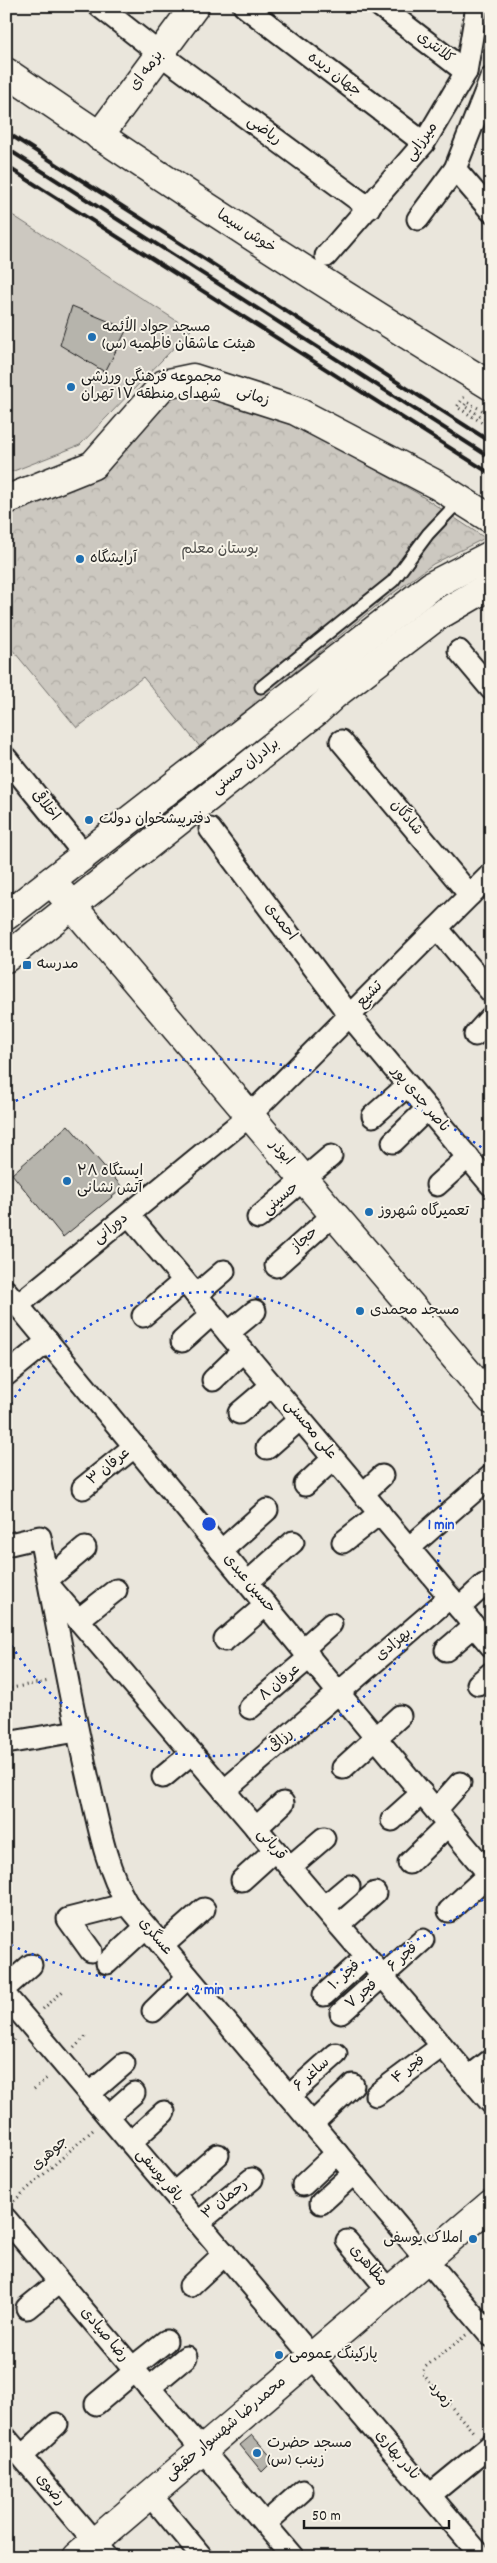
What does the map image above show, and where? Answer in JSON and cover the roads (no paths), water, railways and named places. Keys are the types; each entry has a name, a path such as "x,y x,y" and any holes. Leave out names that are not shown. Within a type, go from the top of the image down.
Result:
{"main road":[{"name":"بزمه ای","path":"99,136 195,6"},
{"name":"خوش سیما","path":"6,72 99,136 366,310 491,386"},
{"name":"زمانی","path":"6,500 94,465 164,384 193,378 296,411 437,485 491,519"},
{"name":"برادران حسنی","path":"6,916 431,586 491,555"},
{"name":"برادران حسنی","path":"6,958 317,711 333,696 436,617 491,585"},
{"name":"ابوذر","path":"51,880 491,1400"},
{"name":"محمدرضا شهسوار حقیقی","path":"92,2552 150,2494 491,2204"}],"street":[{"name":"ریاضی","path":"99,6 160,54 369,208"},
{"name":"جهان دیده","path":"244,6 424,143"},
{"name":"کلانتری","path":"380,6 466,72"},
{"name":"میرزایی","path":"326,256 424,143 466,72 476,6"},
{"path":"418,219 455,170 491,78"},
{"path":"455,170 491,211"},
{"path":"458,651 491,689"},
{"name":"شادگان","path":"341,741 470,895"},
{"name":"اخلاقی","path":"6,758 84,854"},
{"name":"احمدی","path":"210,829 350,1016"},
{"name":"تشیع","path":"250,1116 491,874"},
{"path":"437,928 491,992"},
{"name":"ناصر جدی پور","path":"350,1016 491,1185"},
{"path":"475,1035 491,1017"},
{"path":"373,1116 408,1085"},
{"path":"393,1142 427,1109"},
{"name":"دورانی","path":"12,1298 129,1215 250,1116"},
{"name":"حسینی","path":"258,1218 331,1156"},
{"path":"436,1185 468,1157"},
{"name":"علی محسنی","path":"129,1215 491,1646"},
{"name":"حجاز","path":"276,1266 334,1215"},
{"path":"143,1316 190,1288 224,1271"},
{"name":"حسین عبدی","path":"12,1298 490,1875"},
{"path":"228,1333 255,1311"},
{"path":"182,1341 212,1314"},
{"path":"6,1375 48,1341"},
{"path":"213,1380 244,1351"},
{"path":"239,1413 272,1386"},
{"path":"267,1448 300,1419"},
{"name":"عرفان ۳","path":"83,1488 135,1446"},
{"path":"305,1485 334,1459"},
{"path":"363,1494 382,1476"},
{"path":"409,1548 491,1476"},
{"path":"221,1550 268,1510"},
{"path":"343,1542 380,1513"},
{"name":"عسگری","path":"7,1542 40,1537 66,1678 104,1848 114,1881 128,1904 426,2259 487,2325"},
{"path":"248,1582 293,1542"},
{"path":"49,1583 85,1548"},
{"name":"قربانی","path":"49,1583 78,1620 491,2103"},
{"name":"بهزادی","path":"338,1692 454,1603 484,1585"},
{"path":"78,1620 116,1590"},
{"path":"225,1640 266,1605"},
{"name":"عرفان ۸","path":"250,1708 306,1653 331,1624"},
{"path":"446,1650 474,1626"},
{"name":"رزاقی","path":"224,1791 338,1692"},
{"path":"343,1768 400,1716"},
{"path":"6,1743 77,1731"},
{"path":"163,1777 192,1753"},
{"path":"408,1863 442,1817 460,1784"},
{"path":"392,1820 422,1793"},
{"path":"256,1828 283,1802"},
{"path":"290,1868 324,1838"},
{"path":"242,1880 275,1850"},
{"path":"449,1911 490,1875"},
{"path":"324,1907 349,1886"},
{"path":"339,1924 376,1893"},
{"path":"128,1904 68,1919 99,1957 146,1927"},
{"path":"162,1946 204,1909"},
{"name":"فجر ۶","path":"384,1977 423,1940"},
{"name":"فجر ۱۰","path":"324,1994 366,1957"},
{"path":"6,1987 31,1965"},
{"path":"153,2010 188,1977"},
{"name":"فجر ۷","path":"341,2013 384,1977"},
{"name":"باقر یوسفی","path":"6,1996 312,2356"},
{"name":"فجر ۴","path":"376,2095 442,2046"},
{"name":"ساغر ۶","path":"289,2096 336,2054"},
{"path":"469,2077 491,2060"},
{"path":"89,2094 124,2064"},
{"path":"312,2124 353,2084"},
{"path":"108,2116 134,2093"},
{"path":"131,2142 164,2112"},
{"path":"303,2185 337,2153"},
{"path":"174,2193 218,2155"},
{"path":"321,2203 354,2173"},
{"name":"رحمان ۳","path":"199,2222 252,2179"},
{"name":"رضا صیادی","path":"10,2211 59,2282 293,2557"},
{"name":"مظاهری","path":"347,2241 389,2290"},
{"path":"190,2286 225,2253"},
{"path":"27,2308 59,2282"},
{"path":"96,2404 166,2341"},
{"name":"نادر بهاری","path":"312,2356 430,2495 474,2554"},
{"path":"149,2388 186,2357"},
{"path":"22,2456 57,2424"},
{"name":"رضوی","path":"6,2438 22,2456 92,2552"},
{"path":"430,2495 490,2448"},
{"path":"265,2524 302,2491"},
{"path":"150,2494 202,2557"}],"lane":[{"path":"261,687 393,581 428,534 460,500"}],"railway":[{"path":"6,132 491,442"},
{"path":"6,148 491,458"},
{"path":"6,166 491,474"}],"place":[{"name":"مسجد جواد الاُئمه هیئت عاشقان فاطمیه (س)","path":"92,337"},
{"name":"مجموعه فرهنگی ورزشی شهدای منطقه ۱۷ تهران","path":"71,387"},
{"name":"آرایشگاه","path":"80,559"},
{"name":"دفترپیشخوان دولت","path":"89,820"},
{"name":"مدرسه","path":"27,965"},
{"name":"ایستگاه ۲۸ آتش نشانی","path":"67,1181"},
{"name":"تعمیرگاه شهروز","path":"369,1212"},
{"name":"مسجد محمدی","path":"360,1311"},
{"name":"املاک یوسفی","path":"473,2239"},
{"name":"پارکینگ عمومی","path":"279,2355"},
{"name":"مسجد حضرت زینب (س)","path":"257,2453"}],"park label":[{"name":"بوستان معلم","path":"220,550"}]}
